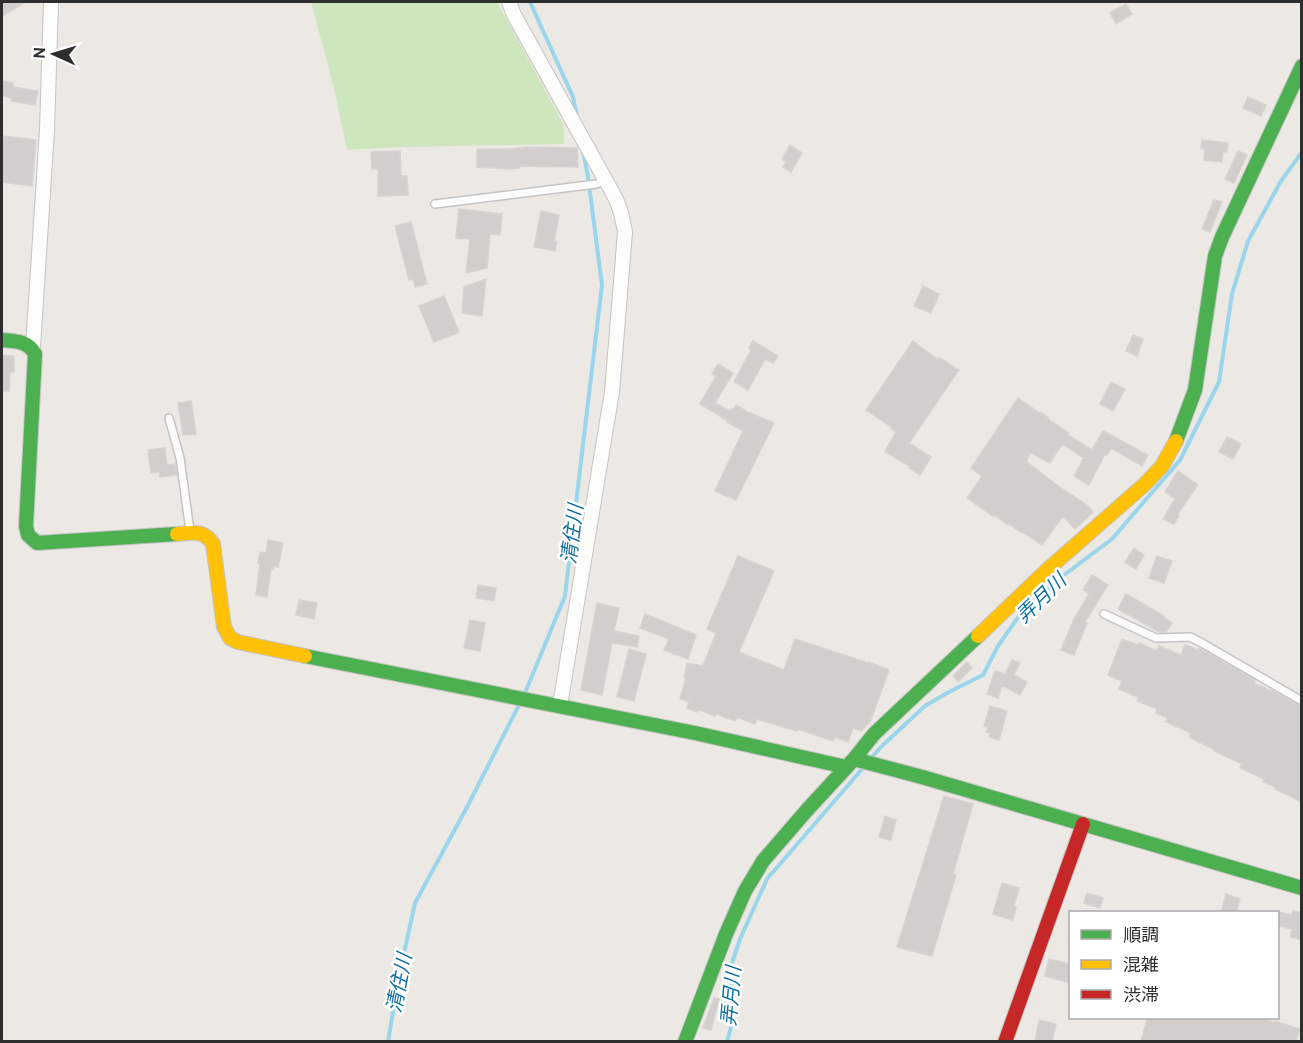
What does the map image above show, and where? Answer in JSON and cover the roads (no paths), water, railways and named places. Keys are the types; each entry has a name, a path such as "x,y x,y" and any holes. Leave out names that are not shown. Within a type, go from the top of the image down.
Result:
{"street":[{"path":"51,2 26,526 28,535 37,543 201,533 213,544 224,627 230,638 238,642 560,705 800,756 922,777 1302,888"},
{"path":"509,2 514,15 616,198 621,209 625,232 612,392 560,705"},
{"path":"685,1041 726,934 745,891 763,861 882,726 1047,570 1144,485 1162,466 1179,435 1195,390 1215,256 1302,66"},
{"path":"2,340 26,343 33,347"},
{"path":"1005,1041 1083,824"}],"lane":[{"path":"435,204 606,181"},
{"path":"169,418 180,458 190,533"},
{"path":"1104,614 1156,638 1190,638 1202,643 1302,701"}],"waterway":[{"name":"清住川","path":"530,2 573,97 577,117"},
{"name":"清住川","path":"525,693 565,596 602,285 583,151"},
{"name":"弄月川","path":"871,758 925,706 983,675 998,646 1019,616 1056,581 1112,539 1180,460 1219,382 1232,294 1248,241 1281,181 1302,152"},
{"name":"清住川","path":"388,1042 415,903 519,705"},
{"name":"弄月川","path":"727,1042 731,1027 733,996 731,966 740,939 767,879 863,768"}]}
